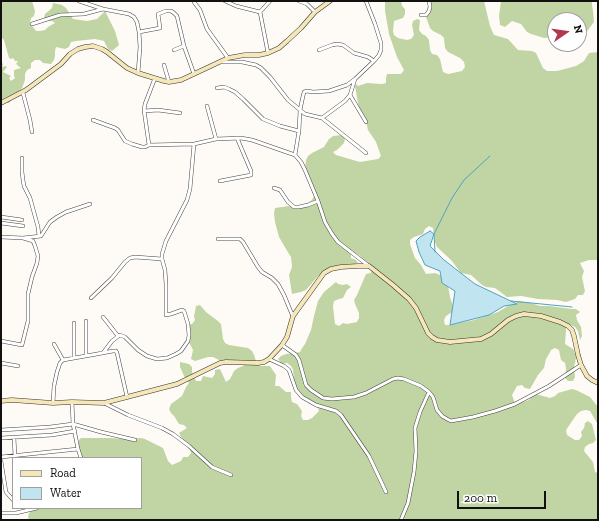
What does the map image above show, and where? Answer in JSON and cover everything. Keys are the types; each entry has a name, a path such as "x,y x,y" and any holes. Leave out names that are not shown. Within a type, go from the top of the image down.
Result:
{"street":[{"path":"79,1 103,9 129,14 134,17 137,22 139,32 140,46 138,73"},
{"path":"225,1 236,6 260,12"},
{"path":"260,12 270,1"},
{"path":"299,1 306,4 315,12"},
{"path":"1,103 23,92 62,64 70,54 85,47 93,46 102,49 112,55 127,68 138,73 169,82 181,80 228,58 245,55 259,55 279,48 301,28 315,12 330,1"},
{"path":"295,155 299,131 300,110 303,96 306,91 329,91 347,85 379,55 381,43 366,1"},
{"path":"421,16 426,15 429,11 429,1"},
{"path":"194,2 200,10 207,29 228,58"},
{"path":"32,24 60,15 84,14 103,9"},
{"path":"139,32 160,28 158,14 166,11 174,13 177,16 184,46 194,74"},
{"path":"260,12 268,53"},
{"path":"319,50 332,45 343,45 354,53 374,61"},
{"path":"174,50 184,46"},
{"path":"222,62 242,62 262,68 288,100 300,110 305,114 322,118 366,153"},
{"path":"164,65 169,82"},
{"path":"149,145 144,112 145,104 155,78"},
{"path":"322,118 345,101 350,95 355,79"},
{"path":"217,88 229,89 235,92 244,99 262,119 299,131"},
{"path":"23,92 32,132"},
{"path":"350,95 366,122"},
{"path":"207,106 216,139"},
{"path":"144,112 158,110 180,113"},
{"path":"93,120 115,128 118,130 123,140 142,147 149,145 194,144 216,139 237,138 252,140 295,155 305,170 325,222 338,242 409,299 416,308 428,333 432,337 437,340 450,342 482,339 516,316 524,314 541,316 560,322 572,330 581,365 588,376 598,383"},
{"path":"220,181 251,175 251,171 237,138"},
{"path":"103,353 112,341 118,336 122,335 138,350 147,356 157,359 168,358 176,354 181,351 188,341 188,324 184,311 182,310 166,315 165,270 162,254 166,241 187,200 190,189 194,144"},
{"path":"22,158 24,186 30,198 38,227 38,236"},
{"path":"274,188 280,190 288,202 294,207 308,205 318,201"},
{"path":"1,237 23,238 38,236 42,234 50,222 57,217 66,212 90,204"},
{"path":"1,217 22,220"},
{"path":"1,223 23,226"},
{"path":"1,341 21,345 28,321 28,294 38,259 32,241 23,238"},
{"path":"218,239 240,239 262,272 278,284 293,316"},
{"path":"91,298 130,258 162,259"},
{"path":"1,401 12,400 53,403 104,403 182,382 220,363 258,363 269,359 287,337 293,316 316,283 327,271 341,267 369,266"},
{"path":"103,317 118,336"},
{"path":"86,321 86,356"},
{"path":"74,322 74,358"},
{"path":"54,344 63,360"},
{"path":"282,345 296,355 306,385 323,398 342,399 354,397 366,393 393,379 404,379 421,386 429,392 442,416 451,421 495,411 515,404 581,365"},
{"path":"53,403 57,372 60,363 63,360 113,351 116,351 127,397"},
{"path":"269,359 289,370 298,394 316,405 336,411 341,415 369,456 386,492"},
{"path":"1,363 18,366"},
{"path":"401,520 408,503 414,472 416,451 414,434 415,428 429,392"},
{"path":"72,402 73,424 81,457"},
{"path":"104,403 128,415 168,431 189,446 212,467 230,475"},
{"path":"1,430 50,428 73,424 135,440"},
{"path":"1,438 52,435 75,431"},
{"path":"14,438 15,456"},
{"path":"1,457 78,449"},
{"path":"1,461 6,492 12,499"},
{"path":"1,493 6,492"},
{"path":"15,509 16,513"},
{"path":"1,513 16,513 31,509"}],"green space":[{"path":"1,1 32,1 35,11 30,23 36,31 45,30 55,23 52,21 47,21 44,18 45,14 52,8 53,3 62,5 66,8 73,19 87,21 97,19 105,11 115,31 119,45 112,51 108,49 104,41 95,39 71,42 69,47 65,49 56,47 54,60 51,64 43,63 40,60 35,60 31,63 31,68 27,70 25,74 25,80 22,88 9,103 4,102 1,98 1,62 3,64 2,67 7,67 3,72 11,76 9,78 11,81 15,78 14,70 21,68 17,65 17,61 13,58 9,58 4,40 1,37"},
{"path":"385,1 401,1 402,6 405,9 403,18 394,21 393,31 394,35 398,38 407,40 411,39 414,35 412,25 413,21 417,19 420,20 419,30 429,40 432,54 437,55 440,59 443,72 448,74 462,71 465,67 464,62 460,58 448,52 445,48 444,38 430,28 425,14 430,6 427,1 484,1 490,26 494,35 508,39 518,50 532,51 536,53 543,68 547,71 557,71 576,66 584,61 589,53 598,52 598,260 589,260 580,263 584,271 582,277 585,291 583,295 578,295 575,299 566,302 521,296 507,297 495,288 482,285 471,275 461,273 451,260 437,247 433,228 429,226 425,229 423,234 410,240 410,244 415,258 426,274 435,273 440,275 448,286 454,311 446,316 444,320 445,325 474,320 498,312 519,301 540,306 576,309 580,312 576,315 581,327 582,336 580,340 578,331 575,327 571,325 566,326 565,344 573,349 576,358 574,367 575,377 573,381 568,381 565,378 565,363 561,360 559,350 555,348 551,350 546,359 544,368 530,389 525,388 522,385 517,386 512,395 515,403 520,403 529,400 536,394 550,398 558,393 572,389 590,397 598,407 598,423 590,411 581,411 577,414 566,430 567,435 575,440 579,440 582,436 581,432 585,423 588,421 592,424 596,440 585,447 584,451 593,462 595,472 598,473 598,520 29,520 29,513 35,509 142,509 142,457 81,457 79,440 81,438 145,439 163,448 168,461 172,465 181,461 183,457 188,457 191,453 188,444 184,442 179,433 187,428 184,425 179,424 169,409 171,404 182,396 189,383 180,367 180,362 189,364 192,367 192,372 196,381 201,381 203,376 212,378 215,374 215,370 220,369 226,382 230,379 234,371 243,366 245,362 221,361 213,357 195,361 191,359 193,350 189,342 191,333 189,324 192,324 195,320 194,316 196,306 200,305 221,324 225,343 248,348 252,351 257,364 261,366 270,366 276,375 275,386 279,386 286,392 291,392 292,402 297,404 302,411 301,416 303,420 312,418 319,411 317,406 297,393 291,366 287,363 282,364 278,359 286,354 300,352 311,330 318,301 324,292 336,282 343,285 347,284 351,287 347,290 343,298 334,301 333,306 335,324 339,326 343,323 347,324 357,322 359,313 354,300 366,274 371,273 372,269 359,255 351,253 351,258 356,260 358,263 323,273 318,276 306,290 292,294 289,275 292,267 291,257 279,237 274,213 275,208 304,205 312,200 314,196 305,169 306,160 312,153 324,147 333,136 342,135 345,139 344,143 333,152 336,155 360,162 378,159 381,156 376,142 368,130 365,117 359,109 355,86 356,84 358,86 367,83 386,83 387,74 401,74 404,70 397,57 389,34 385,11"},
{"path":"501,1 592,1 594,22 587,31 587,12 547,12 547,38 544,38 527,32 521,24 512,21 505,27 500,25 499,16"}],"water":[{"path":"430,231 434,234 430,246 444,260 475,284 517,304 504,306 489,315 450,325 455,291 442,283 440,271 425,265 416,241"}],"waterway":[{"path":"435,252 434,234 452,198 464,180 490,156"},
{"path":"511,301 572,307"}]}
